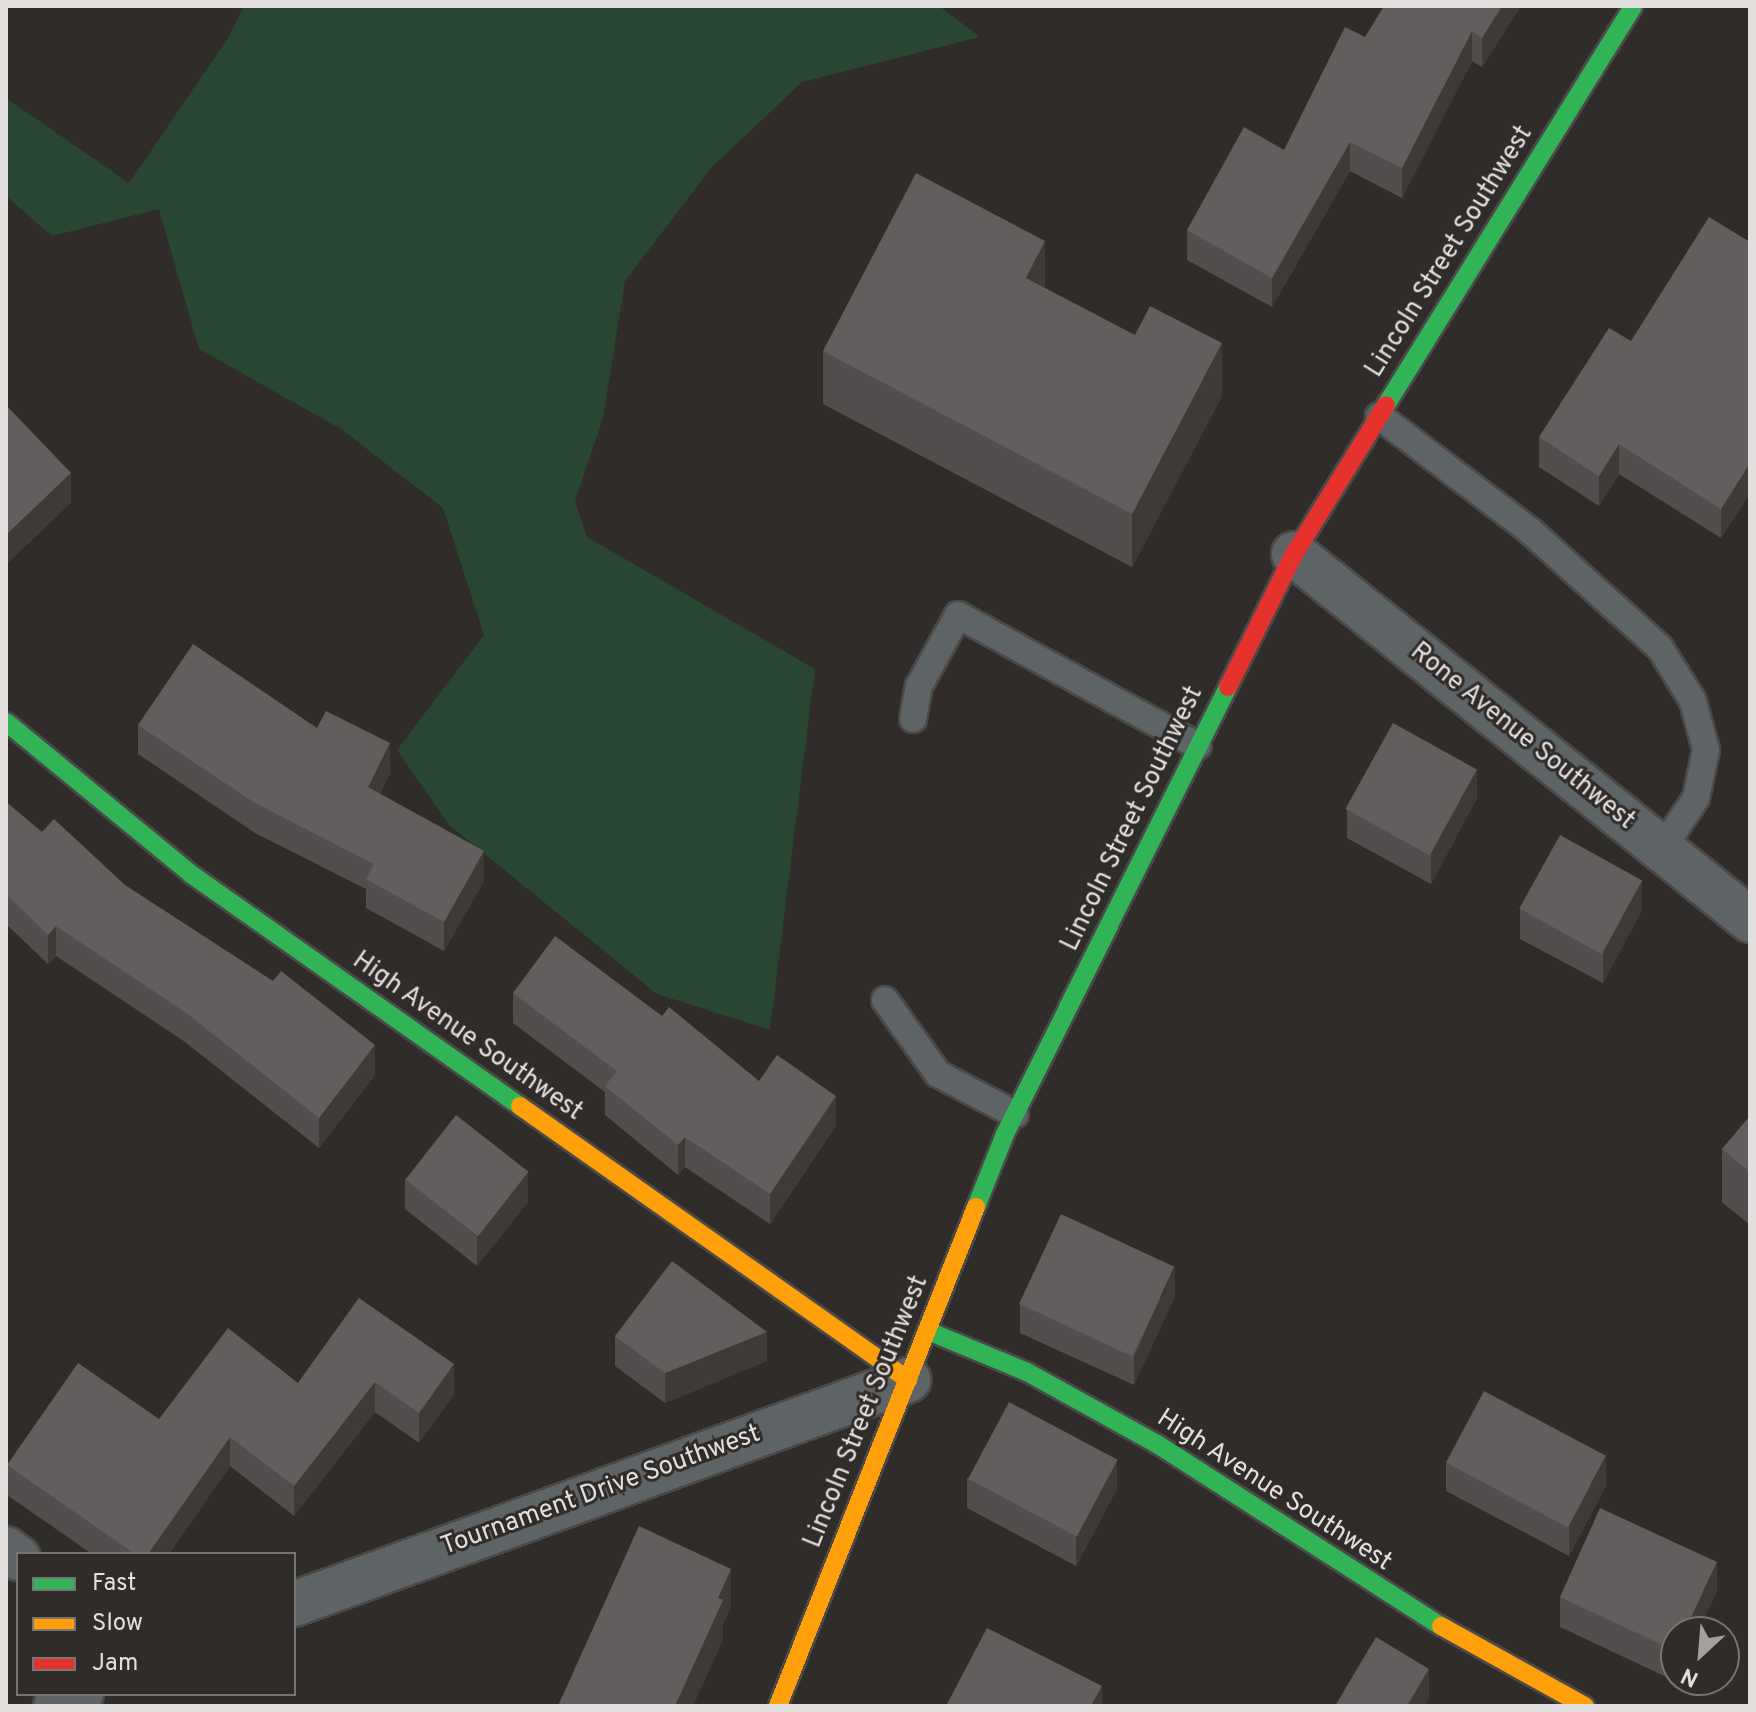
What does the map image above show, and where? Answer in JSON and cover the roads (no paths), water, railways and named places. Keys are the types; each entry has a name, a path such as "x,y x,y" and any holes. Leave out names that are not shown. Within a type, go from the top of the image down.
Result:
{"street":[{"name":"Lincoln Street Southwest","path":"778,1706 1015,1114 1294,554 1633,6"},
{"name":"Rone Avenue Southwest","path":"1294,554 1750,920"},
{"name":"High Avenue Southwest","path":"6,722 191,874 908,1380"},
{"name":"High Avenue Southwest","path":"928,1331 1027,1372 1157,1444 1394,1600 1585,1706"},
{"name":"Tournament Drive Southwest","path":"296,1603 908,1380"},
{"path":"56,1706 77,1696"}],"lane":[{"path":"1379,416 1529,530 1660,648 1693,701 1706,750 1696,798 1662,849"},
{"path":"913,719 919,686 958,615 1198,746"},
{"path":"885,1000 938,1074 1015,1114"}]}
